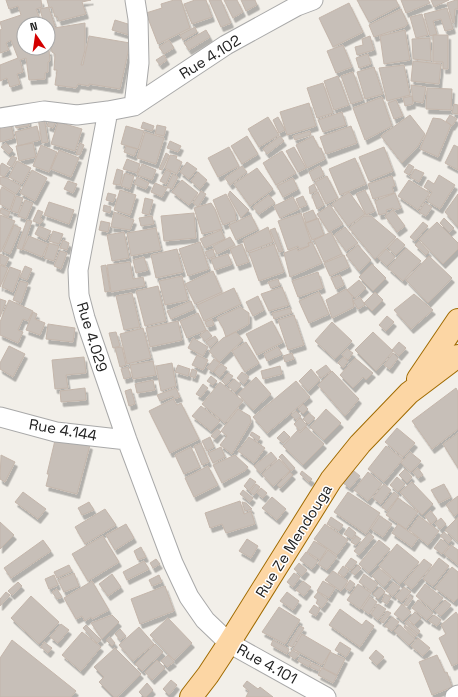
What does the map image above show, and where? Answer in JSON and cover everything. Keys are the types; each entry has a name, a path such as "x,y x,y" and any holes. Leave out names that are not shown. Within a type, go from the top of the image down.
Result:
{"main road":[{"name":"Rue Ze Mendouga","path":"409,393 458,320"},
{"name":"Rue Ze Mendouga","path":"190,697 208,675 229,643 331,480 360,444 409,393 458,356"}],"street":[{"path":"134,106 139,63 138,19 135,0"},
{"name":"Rue 4.102","path":"108,111 134,106 226,45 297,6 313,0"},
{"path":"0,118 44,110 78,115 108,111"},
{"name":"Rue 4.029","path":"108,111 78,270 79,295 85,318 126,440 173,563 189,597 205,620 229,643"},
{"name":"Rue 4.144","path":"0,417 56,432 126,440"},
{"name":"Rue 4.101","path":"229,643 326,697"}],"building":[{"path":"6,0 41,0 42,7 36,9 39,16 18,16 21,15 18,6 9,9"},
{"path":"47,0 91,0 82,2 86,14 59,21 57,16 55,16 52,7 49,8 52,16 42,16 40,9 49,7"},
{"path":"174,0 181,0 190,28 158,44 146,13 162,8 161,4"},
{"path":"195,0 206,0 212,17 192,24 184,4"},
{"path":"209,0 221,0 231,23 221,27"},
{"path":"224,0 237,0 243,12 233,18"},
{"path":"241,0 255,0 257,5 246,11"},
{"path":"357,0 396,0 399,6 369,22"},
{"path":"401,0 428,0 430,3 406,13"},
{"path":"431,0 449,0 434,7"},
{"path":"458,0 458,9 455,9 453,23 447,3"},
{"path":"349,3 363,32 333,47 319,18"},
{"path":"447,8 453,29 445,31 441,19 433,21 437,34 430,36 424,14"},
{"path":"401,9 408,24 404,27 374,37 369,25"},
{"path":"422,14 428,35 416,38 410,17"},
{"path":"16,17 16,53 11,40 6,43 9,50 0,53 0,30 2,29 0,22"},
{"path":"115,20 131,25 129,35 112,30"},
{"path":"85,23 85,50 81,65 83,65 89,36 130,43 120,89 89,84 89,86 78,84 76,88 55,85 57,70 54,70 56,56 56,28"},
{"path":"195,27 197,32 183,40 180,35"},
{"path":"206,30 210,37 189,50 184,43"},
{"path":"405,30 410,60 384,64 380,36"},
{"path":"433,35 448,35 448,69 443,69 443,62 433,62"},
{"path":"370,36 374,50 357,55 355,47 363,45 362,39"},
{"path":"430,38 431,61 413,59 412,39"},
{"path":"169,40 174,48 164,54 159,47"},
{"path":"343,45 352,67 336,73 327,51"},
{"path":"368,54 371,64 359,68 356,58"},
{"path":"164,55 167,60 160,65 156,60"},
{"path":"17,56 50,56 48,72 45,73 45,79 29,80 26,58 20,60 23,72 17,74 20,84 10,87 7,78 0,81 0,65 18,58"},
{"path":"413,61 441,64 439,84 411,81"},
{"path":"404,65 410,95 387,101 379,68"},
{"path":"374,67 383,94 365,99 357,72"},
{"path":"353,72 363,100 351,104 341,76"},
{"path":"338,76 349,105 334,110 324,81"},
{"path":"323,83 333,113 317,118 307,88"},
{"path":"411,85 426,87 423,103 413,101"},
{"path":"427,88 452,89 451,110 426,109"},
{"path":"412,96 413,104 405,106 403,98"},
{"path":"382,97 392,126 365,140 353,108"},
{"path":"396,100 403,116 394,119 388,103"},
{"path":"309,103 316,126 287,135 280,112"},
{"path":"454,104 458,105 458,114 452,113"},
{"path":"342,112 346,125 323,132 318,120"},
{"path":"410,115 425,134 418,146 402,163 381,136"},
{"path":"450,115 457,119 452,126 446,121"},
{"path":"50,116 57,119 53,128 47,126"},
{"path":"44,117 48,142 42,143 38,118"},
{"path":"268,117 279,135 259,147 248,129"},
{"path":"278,117 285,130 279,133 273,120"},
{"path":"28,118 29,126 16,128 14,120"},
{"path":"433,118 441,119 451,125 438,157 420,149"},
{"path":"10,120 14,138 0,142 0,122"},
{"path":"58,122 82,129 75,151 51,144"},
{"path":"143,122 154,126 152,131 141,128"},
{"path":"157,125 166,127 164,136 155,134"},
{"path":"37,126 40,140 18,146 15,132"},
{"path":"126,126 144,131 138,149 121,144"},
{"path":"351,126 357,143 326,154 320,137"},
{"path":"310,131 311,135 295,140 293,136"},
{"path":"145,132 164,138 156,164 137,158"},
{"path":"247,136 258,154 242,164 231,146"},
{"path":"280,136 284,141 267,154 263,149"},
{"path":"313,136 319,148 321,148 325,159 307,168 296,145"},
{"path":"170,141 181,146 178,152 167,148"},
{"path":"6,143 13,150 9,154 1,147"},
{"path":"33,143 36,157 19,161 16,146"},
{"path":"80,143 84,145 80,155 76,154"},
{"path":"41,145 57,152 49,172 33,166"},
{"path":"454,145 458,147 458,170 445,163"},
{"path":"126,146 137,149 134,156 124,152"},
{"path":"229,147 239,166 218,177 208,158"},
{"path":"294,147 306,168 298,172 286,151"},
{"path":"384,147 393,171 369,181 359,157"},
{"path":"59,150 79,158 71,177 51,169"},
{"path":"282,151 296,173 276,185 263,163"},
{"path":"166,153 169,155 162,170 159,169"},
{"path":"170,155 177,156 176,159 182,162 177,174 165,168"},
{"path":"12,156 17,158 12,167 7,164"},
{"path":"355,158 366,184 340,195 329,169"},
{"path":"127,159 140,164 137,173 123,169"},
{"path":"17,161 31,168 22,184 9,177"},
{"path":"187,162 197,169 189,179 180,172"},
{"path":"2,163 10,168 4,177 0,175 0,166"},
{"path":"142,164 156,170 152,180 137,175"},
{"path":"409,164 414,167 409,175 404,172"},
{"path":"242,166 247,172 230,185 225,178"},
{"path":"320,166 324,175 313,181 309,172"},
{"path":"257,168 273,189 250,206 234,184"},
{"path":"117,169 123,171 120,185 113,184"},
{"path":"415,169 424,173 419,182 410,177"},
{"path":"32,170 47,178 35,201 20,193"},
{"path":"166,170 171,172 166,184 160,181"},
{"path":"198,172 207,180 200,189 191,181"},
{"path":"125,173 134,176 130,189 121,186"},
{"path":"173,174 178,177 172,189 167,187"},
{"path":"439,175 455,185 440,209 427,201 432,192 424,187 428,180 434,184"},
{"path":"327,176 338,198 326,204 315,182"},
{"path":"392,176 395,186 392,187 394,193 373,199 368,184"},
{"path":"0,177 7,178 21,186 16,194 0,184"},
{"path":"137,177 149,183 146,189 134,184"},
{"path":"293,178 298,189 283,197 277,186"},
{"path":"182,180 198,193 189,205 172,192"},
{"path":"409,180 430,193 418,210 398,196"},
{"path":"68,181 77,184 73,193 64,189"},
{"path":"155,183 167,188 162,197 151,192"},
{"path":"314,184 317,191 310,194 309,187"},
{"path":"2,187 15,195 10,210 0,204 0,191"},
{"path":"120,190 136,195 130,215 114,210"},
{"path":"365,190 375,211 366,215 356,194"},
{"path":"201,191 206,194 198,207 193,203"},
{"path":"230,191 249,210 241,218 228,195"},
{"path":"318,192 324,205 317,209 312,196"},
{"path":"349,192 365,214 348,226 332,204"},
{"path":"108,193 116,195 113,202 106,200"},
{"path":"395,193 401,208 386,210 387,213 379,215 375,201"},
{"path":"226,194 235,211 236,220 223,225 213,200"},
{"path":"458,194 458,227 445,212"},
{"path":"269,195 275,203 259,214 253,207"},
{"path":"16,196 23,198 18,213 11,211"},
{"path":"303,196 307,205 300,208 296,199"},
{"path":"293,197 299,209 280,218 274,206"},
{"path":"145,198 153,200 149,215 142,213"},
{"path":"25,200 33,203 26,219 18,216"},
{"path":"49,202 74,210 69,224 44,215"},
{"path":"211,203 215,209 222,229 202,234 194,208"},
{"path":"425,203 432,207 426,216 419,212"},
{"path":"104,205 111,207 110,213 103,211"},
{"path":"330,205 343,224 329,232 317,214"},
{"path":"1,208 10,212 8,217 0,213"},
{"path":"38,210 43,212 40,218 43,220 40,224 33,221"},
{"path":"313,210 317,219 306,223 303,214"},
{"path":"393,210 405,226 397,232 385,216"},
{"path":"114,212 134,220 130,230 111,227"},
{"path":"194,213 196,238 164,241 161,216"},
{"path":"301,213 311,242 308,243 309,246 299,249 298,246 288,250 278,221"},
{"path":"0,215 15,221 1,252 0,252"},
{"path":"251,215 258,229 236,240 229,225"},
{"path":"152,216 154,224 141,226 139,218"},
{"path":"364,216 371,216 396,237 375,259 349,228"},
{"path":"318,218 324,235 312,240 305,223"},
{"path":"444,218 454,228 449,232 440,223"},
{"path":"27,220 32,221 22,250 17,248"},
{"path":"101,221 110,223 108,232 99,230"},
{"path":"423,222 428,226 415,241 410,237"},
{"path":"437,222 458,243 458,249 443,264 419,239"},
{"path":"14,225 21,228 10,254 3,251"},
{"path":"39,226 51,231 46,240 35,234"},
{"path":"268,227 273,242 247,252 243,240"},
{"path":"345,227 358,243 346,251 334,235"},
{"path":"156,228 161,250 131,256 127,233"},
{"path":"275,228 283,251 279,252 270,230"},
{"path":"221,230 225,239 205,248 200,239"},
{"path":"53,231 63,234 59,244 49,241"},
{"path":"124,232 129,258 112,261 107,235"},
{"path":"331,232 342,254 324,262 314,240"},
{"path":"29,236 48,244 42,257 23,249"},
{"path":"230,237 235,245 217,254 213,246"},
{"path":"397,238 405,245 396,255 388,248"},
{"path":"63,240 69,243 67,250 60,248"},
{"path":"419,241 429,252 426,255 415,245"},
{"path":"200,242 209,269 188,276 179,249"},
{"path":"312,242 322,263 290,277 284,253 297,248 298,251 309,246 308,243"},
{"path":"49,243 59,246 54,261 44,258"},
{"path":"242,244 249,262 237,266 230,249"},
{"path":"274,244 284,272 259,281 249,253"},
{"path":"358,245 371,260 359,271 346,255"},
{"path":"406,248 421,261 403,281 388,268"},
{"path":"177,249 183,272 156,278 151,255"},
{"path":"213,249 215,256 208,259 205,252"},
{"path":"386,249 395,257 387,266 378,258"},
{"path":"60,251 67,253 61,269 54,266"},
{"path":"0,254 9,258 5,266 0,264"},
{"path":"228,254 232,264 215,270 211,259"},
{"path":"344,255 349,267 330,276 324,263"},
{"path":"429,256 452,278 428,303 406,280"},
{"path":"144,257 148,270 136,273 133,260"},
{"path":"130,262 133,279 143,277 145,286 111,292 107,265"},
{"path":"372,264 386,278 373,291 359,277"},
{"path":"0,265 8,268 0,287"},
{"path":"106,265 110,291 105,292 101,266"},
{"path":"25,266 32,269 27,280 20,277"},
{"path":"10,267 21,271 13,292 2,287"},
{"path":"213,271 222,292 195,304 185,284"},
{"path":"318,272 323,288 298,297 292,281"},
{"path":"340,275 344,285 336,289 331,278"},
{"path":"182,276 188,300 165,305 159,281"},
{"path":"278,279 280,285 271,288 268,282"},
{"path":"359,280 366,288 355,298 347,290"},
{"path":"20,281 28,283 21,303 13,300"},
{"path":"158,286 166,321 145,326 136,291"},
{"path":"282,287 289,305 269,311 261,294"},
{"path":"234,288 241,304 204,321 197,305"},
{"path":"346,289 352,296 354,307 332,318 326,300"},
{"path":"319,292 329,314 309,323 299,301"},
{"path":"375,292 383,300 372,311 364,303"},
{"path":"132,293 140,327 124,330 116,296"},
{"path":"414,294 433,310 411,329 394,310"},
{"path":"258,296 264,310 253,316 246,302"},
{"path":"360,297 365,305 358,309 353,301"},
{"path":"0,299 6,301 0,317"},
{"path":"9,300 33,311 28,321 23,319 18,330 23,332 18,343 0,335 0,322"},
{"path":"191,301 194,309 171,319 167,311"},
{"path":"240,307 249,313 249,324 226,337 217,318"},
{"path":"290,308 292,313 274,319 272,313"},
{"path":"33,312 37,314 35,319 45,323 40,335 26,330"},
{"path":"198,313 206,330 187,338 180,321"},
{"path":"294,315 304,345 288,350 278,320"},
{"path":"387,316 394,322 386,331 379,325"},
{"path":"212,319 214,325 207,327 205,322"},
{"path":"178,321 182,340 150,347 146,328"},
{"path":"272,321 283,342 257,355 246,334"},
{"path":"332,322 352,341 335,359 315,341"},
{"path":"48,324 75,328 73,342 46,339"},
{"path":"143,328 151,358 127,364 120,334"},
{"path":"207,330 212,336 205,341 200,335"},
{"path":"116,332 120,346 113,348 109,333"},
{"path":"236,332 243,340 219,362 209,351 223,338"},
{"path":"373,332 393,351 376,371 355,350"},
{"path":"215,336 218,340 210,347 206,342"},
{"path":"193,338 208,347 203,356 188,348"},
{"path":"246,342 259,363 245,372 232,351"},
{"path":"399,342 406,348 399,356 392,350"},
{"path":"9,346 25,354 13,377 0,369 0,363"},
{"path":"122,347 126,365 120,367 115,348"},
{"path":"278,347 282,354 267,361 264,354"},
{"path":"347,349 353,353 348,360 342,355"},
{"path":"292,353 294,359 285,362 283,356"},
{"path":"393,353 398,358 390,369 384,365"},
{"path":"197,355 208,360 203,370 192,365"},
{"path":"84,357 86,373 66,375 68,388 55,389 52,360"},
{"path":"343,357 348,361 343,368 338,363"},
{"path":"355,358 373,373 366,380 363,377 353,388 340,375"},
{"path":"214,359 220,363 213,372 207,368"},
{"path":"153,361 156,375 133,379 130,365"},
{"path":"172,363 176,386 161,391 156,366"},
{"path":"221,364 227,368 220,377 214,372"},
{"path":"178,365 190,369 188,376 175,372"},
{"path":"326,365 331,371 321,378 316,372"},
{"path":"280,366 282,374 263,379 261,371"},
{"path":"128,367 131,377 124,379 121,369"},
{"path":"192,369 197,371 195,378 190,376"},
{"path":"311,369 320,380 308,391 299,381"},
{"path":"332,371 359,399 345,416 318,385"},
{"path":"242,372 249,377 244,384 237,378"},
{"path":"228,373 233,376 226,385 222,381"},
{"path":"211,376 217,381 213,385 207,381"},
{"path":"256,377 271,394 253,410 238,394"},
{"path":"234,379 241,385 235,392 228,386"},
{"path":"153,380 155,390 137,393 135,384"},
{"path":"296,381 310,397 267,433 253,417"},
{"path":"220,382 243,401 225,423 202,404"},
{"path":"203,384 208,388 201,397 196,394"},
{"path":"85,388 86,400 61,402 60,391"},
{"path":"176,388 180,397 174,399 173,396 160,401 157,395"},
{"path":"456,388 458,392 458,429 432,449 412,421"},
{"path":"131,389 135,404 129,406 125,391"},
{"path":"173,399 177,405 181,403 199,439 170,453 149,411"},
{"path":"303,404 308,409 303,414 298,409"},
{"path":"201,406 220,421 211,431 192,416"},
{"path":"238,409 250,416 251,422 232,454 220,445 227,436 221,431"},
{"path":"326,409 341,423 324,440 310,427"},
{"path":"296,411 301,416 296,420 291,415"},
{"path":"309,413 315,418 308,424 303,419"},
{"path":"300,418 307,425 300,431 294,424"},
{"path":"306,427 324,444 303,465 283,446 298,430 300,433"},
{"path":"397,428 415,443 403,457 385,442"},
{"path":"217,429 221,432 215,439 211,436"},
{"path":"284,431 290,437 283,443 277,438"},
{"path":"252,432 260,437 258,441 250,435"},
{"path":"458,433 458,468 443,444"},
{"path":"56,436 90,445 77,494 46,486 49,474 47,474"},
{"path":"210,437 214,447 207,451 202,441"},
{"path":"249,437 265,448 254,463 238,451"},
{"path":"201,443 209,462 202,465 194,446"},
{"path":"386,446 403,459 384,482 368,469"},
{"path":"191,447 200,467 184,474 175,455"},
{"path":"221,447 225,457 213,463 208,453"},
{"path":"271,452 277,459 260,473 254,466"},
{"path":"410,452 421,461 411,472 401,463"},
{"path":"282,454 295,468 291,471 279,457"},
{"path":"1,455 15,462 5,482 0,479"},
{"path":"235,455 248,467 246,470 222,483 213,465"},
{"path":"279,459 290,471 273,486 262,474"},
{"path":"208,466 218,485 194,497 185,478"},
{"path":"418,468 423,475 418,478 413,472"},
{"path":"405,469 412,477 407,483 399,475"},
{"path":"302,471 312,479 309,482 300,474"},
{"path":"354,471 360,476 350,488 343,483"},
{"path":"290,472 293,475 280,488 277,485"},
{"path":"368,472 382,484 368,501 354,490"},
{"path":"397,477 405,484 398,492 390,485"},
{"path":"250,478 256,482 249,491 244,486"},
{"path":"412,482 433,504 422,515 400,492"},
{"path":"256,484 260,487 254,495 250,492"},
{"path":"384,484 391,490 381,504 373,498"},
{"path":"444,484 451,497 439,503 431,490"},
{"path":"261,488 267,493 263,498 257,493"},
{"path":"243,490 253,498 250,502 240,494"},
{"path":"23,492 46,509 38,519 15,502"},
{"path":"348,492 380,513 366,534 334,512"},
{"path":"394,492 399,496 387,511 382,507"},
{"path":"458,496 458,513 454,516 446,505"},
{"path":"272,497 286,509 277,520 262,508"},
{"path":"398,498 418,512 406,529 386,515"},
{"path":"240,501 244,514 251,511 255,524 226,533 222,524 210,528 205,513"},
{"path":"89,502 94,510 82,515 78,508"},
{"path":"242,502 246,503 252,509 245,511"},
{"path":"105,509 116,525 85,544 75,527"},
{"path":"431,511 437,519 431,524 425,516"},
{"path":"380,516 392,524 383,537 371,529"},
{"path":"419,516 439,531 428,545 409,530"},
{"path":"331,517 343,525 339,531 327,524"},
{"path":"458,517 458,542 445,530"},
{"path":"441,518 446,524 440,529 435,523"},
{"path":"0,522 14,535 0,549"},
{"path":"126,524 134,538 115,550 106,535"},
{"path":"325,524 348,540 337,555 314,539"},
{"path":"398,524 418,538 412,547 392,533"},
{"path":"349,527 356,533 352,539 344,534"},
{"path":"444,532 452,539 449,543 440,536"},
{"path":"369,533 374,537 359,555 354,551"},
{"path":"103,536 119,562 88,581 72,554"},
{"path":"356,536 361,539 356,545 351,542"},
{"path":"247,539 258,546 251,558 239,551"},
{"path":"441,539 449,546 442,554 434,548"},
{"path":"43,540 51,551 11,578 4,568"},
{"path":"379,540 390,549 369,573 359,564"},
{"path":"314,541 327,549 320,560 307,552"},
{"path":"397,544 419,562 400,584 379,566"},
{"path":"451,545 458,550 458,565 444,554"},
{"path":"141,547 146,557 138,560 134,551"},
{"path":"328,550 337,557 327,570 318,564"},
{"path":"306,552 318,561 312,569 300,560"},
{"path":"351,558 357,562 351,570 345,566"},
{"path":"439,558 449,566 433,586 423,579"},
{"path":"156,559 160,564 153,568 150,563"},
{"path":"424,559 432,565 412,589 404,583"},
{"path":"144,561 149,569 127,580 123,572"},
{"path":"299,563 307,570 302,576 294,569"},
{"path":"69,565 72,571 57,578 54,572"},
{"path":"358,565 361,568 355,575 351,572"},
{"path":"343,566 349,570 344,577 338,573"},
{"path":"452,567 458,572 458,598 454,602 435,588"},
{"path":"379,568 391,578 384,587 372,576"},
{"path":"333,571 348,581 341,591 325,580"},
{"path":"74,573 79,586 64,592 58,580"},
{"path":"294,573 300,577 293,587 287,582"},
{"path":"112,574 121,587 108,596 99,584"},
{"path":"364,574 378,584 372,592 359,582"},
{"path":"54,575 58,585 49,589 45,579"},
{"path":"159,575 162,582 152,586 149,580"},
{"path":"350,580 355,584 350,591 345,588"},
{"path":"92,581 109,610 85,621 82,616 76,619 64,598"},
{"path":"303,581 311,587 304,596 296,590"},
{"path":"323,581 335,588 329,598 317,591"},
{"path":"18,582 22,586 12,595 8,591"},
{"path":"393,582 400,587 393,596 386,591"},
{"path":"358,584 371,593 360,609 347,600"},
{"path":"425,584 443,598 433,610 416,596"},
{"path":"165,586 174,611 140,624 131,599"},
{"path":"380,587 385,592 378,599 373,594"},
{"path":"404,587 411,592 402,602 395,597"},
{"path":"57,589 62,597 57,599 52,592"},
{"path":"6,592 10,595 0,606 0,599"},
{"path":"287,592 299,601 293,610 280,601"},
{"path":"318,592 328,600 322,608 316,603 318,600 314,597"},
{"path":"385,594 391,597 387,604 382,601"},
{"path":"410,595 413,598 407,606 404,604"},
{"path":"31,596 59,622 39,644 11,618"},
{"path":"370,597 377,602 369,614 362,609"},
{"path":"418,600 433,613 427,620 412,608"},
{"path":"445,600 451,605 441,616 435,611"},
{"path":"378,604 386,609 378,620 371,614"},
{"path":"402,604 411,612 403,621 394,614"},
{"path":"314,605 320,609 316,616 309,612"},
{"path":"279,607 300,620 285,644 262,632"},
{"path":"340,609 362,625 366,620 374,626 360,647 329,625"},
{"path":"387,611 391,613 383,623 380,621"},
{"path":"415,612 421,618 414,625 408,619"},
{"path":"456,612 458,615 458,663 452,666 439,638 446,634 441,625"},
{"path":"112,615 119,622 102,639 91,623"},
{"path":"434,615 441,620 437,626 429,621"},
{"path":"392,617 399,622 392,631 385,626"},
{"path":"168,618 192,643 174,660 150,635"},
{"path":"407,620 420,631 418,634 405,623"},
{"path":"61,624 69,630 58,643 50,637"},
{"path":"86,625 101,640 97,643 83,628"},
{"path":"400,625 415,639 409,645 394,631"},
{"path":"405,625 417,635 415,637 404,627"},
{"path":"300,626 304,628 292,647 288,645"},
{"path":"139,627 154,644 133,661 119,645"},
{"path":"120,629 126,636 120,640 115,634"},
{"path":"82,632 101,647 81,671 62,655"},
{"path":"302,634 331,651 322,665 293,649"},
{"path":"110,637 115,643 112,646 106,640"},
{"path":"418,638 430,648 423,656 411,646"},
{"path":"12,640 76,691 71,697 0,697 0,658"},
{"path":"273,640 289,649 287,654 271,645"},
{"path":"44,642 52,648 48,653 41,647"},
{"path":"340,642 351,649 346,657 335,650"},
{"path":"155,644 163,652 142,671 135,664"},
{"path":"115,648 141,674 117,697 114,697 99,682 104,677 94,667"},
{"path":"292,650 299,654 295,659 289,655"},
{"path":"376,650 384,657 377,665 369,658"},
{"path":"330,652 345,659 337,675 323,668"},
{"path":"168,655 174,662 167,667 161,661"},
{"path":"437,655 445,673 447,672 452,687 432,695 419,662"},
{"path":"300,657 311,662 309,667 298,661"},
{"path":"157,660 165,668 152,680 145,672"},
{"path":"312,663 321,667 319,671 310,667"},
{"path":"322,668 337,676 333,683 318,675"},
{"path":"171,680 177,685 169,695 163,689"},
{"path":"247,681 258,689 260,687 273,697 246,697 249,691 243,686"},
{"path":"147,683 153,690 146,697 144,697 139,692"}]}
